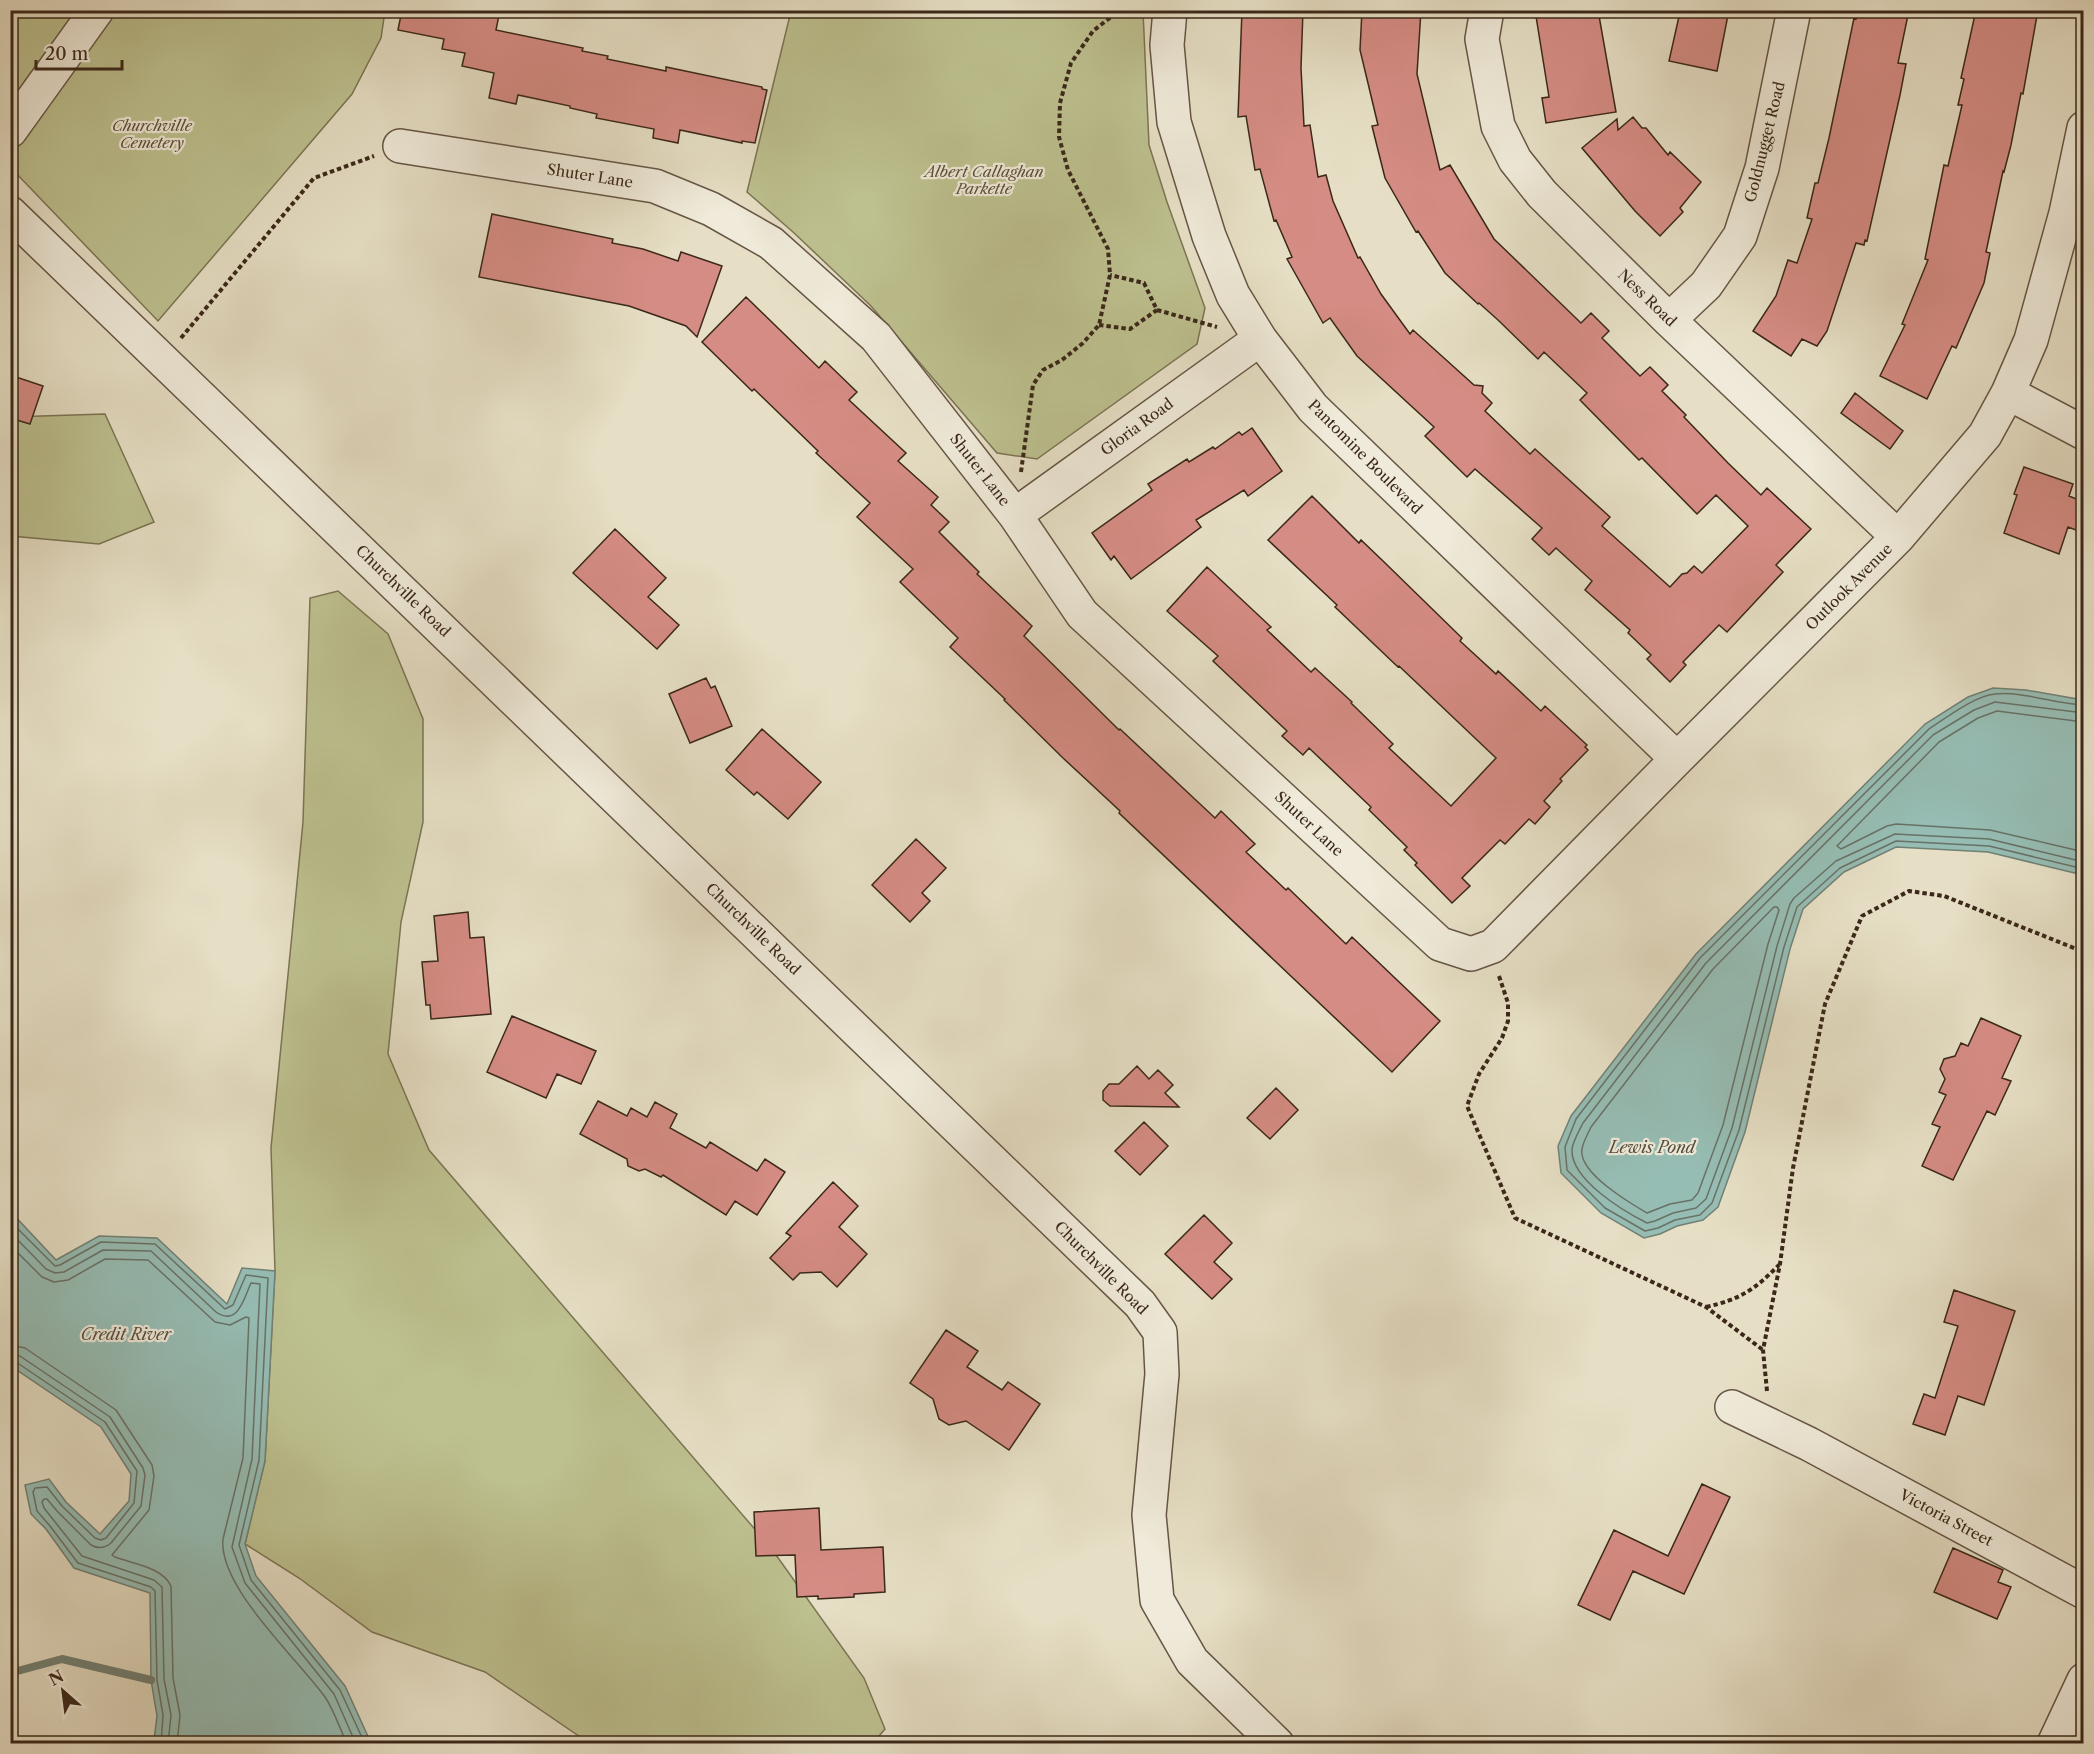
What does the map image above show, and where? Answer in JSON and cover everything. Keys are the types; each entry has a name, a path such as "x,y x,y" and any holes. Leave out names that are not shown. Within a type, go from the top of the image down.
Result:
{"street":[{"path":"10,131 97,10"},
{"name":"Pantomine Boulevard","path":"1170,10 1167,45 1174,122 1209,236 1233,295 1260,339 1313,408 1677,759"},
{"name":"Ness Road","path":"1487,10 1482,39 1498,126 1515,160 1542,194 1670,320 1898,537"},
{"name":"Goldnugget Road","path":"1670,320 1706,285 1740,236 1762,168 1794,10"},
{"name":"Outlook Avenue","path":"1482,950 1677,759 1898,537 1985,435 2008,393 2031,340 2066,213 2084,128"},
{"name":"Shuter Lane","path":"400,146 655,186 711,209 771,243 876,337 1015,515 1083,614 1440,944 1482,950"},
{"name":"Churchville Road","path":"10,213 1140,1304 1160,1332 1162,1374 1149,1515 1157,1600 1192,1661 1277,1743"},
{"name":"Gloria Road","path":"1015,515 1260,339"},
{"path":"2008,393 2084,433"},
{"name":"Victoria Street","path":"1732,1407 1809,1444 2084,1593"},
{"path":"2054,1743 2084,1680"}],"path":[{"path":"1015,515 1033,385 1043,370 1083,343 1100,325 1110,275 1108,249 1068,170 1059,137 1060,103 1071,63 1093,31 1120,10"},
{"path":"163,359 314,178 400,146"},
{"path":"1110,275 1144,283 1156,310"},
{"path":"1156,310 1260,339"},
{"path":"1100,325 1130,329 1156,310"},
{"path":"1770,1425 1763,1350 1780,1264 1793,1168 1825,1004 1862,916 1908,891 1944,896 2084,952"},
{"path":"1482,950 1508,1003 1508,1021 1503,1038 1479,1074 1467,1106 1515,1218 1706,1307 1763,1350"},
{"path":"1706,1307 1730,1301 1758,1287 1780,1264"}],"green space":[{"name":"Churchville Cemetery","path":"11,11 385,11 381,38 352,94 158,321 11,168"},
{"name":"Albert Callaghan Parkette","path":"791,11 1143,11 1149,145 1205,308 1197,344 1037,459 997,453 871,306 747,192"},
{"path":"105,414 154,522 99,544 11,536 10,417"},
{"path":"338,591 388,634 423,719 423,822 401,922 388,1054 429,1150 771,1548 864,1678 885,1729 873,1743 589,1743 485,1672 372,1632 299,1578 245,1544 265,1461 275,1271 271,1148 303,822 310,598"}],"water":[{"name":"Lewis Pond","path":"1993,688 2026,690 2083,700 2083,875 1988,852 1896,847 1844,872 1803,909 1790,949 1745,1132 1718,1207 1703,1220 1677,1226 1644,1238 1601,1213 1561,1173 1558,1146 1571,1116 1696,954 1925,724 1968,697"},
{"name":"Credit River","path":"11,1212 56,1260 99,1236 157,1238 227,1304 242,1268 275,1271 265,1461 245,1544 256,1576 345,1686 371,1743 156,1743 154,1740 157,1716 151,1680 150,1593 74,1568 46,1529 31,1514 25,1485 49,1479 66,1502 100,1534 129,1501 131,1474 101,1427 11,1366"}],"building":[{"path":"402,10 500,10 496,30 583,48 582,51 608,56 607,59 666,71 666,67 762,87 767,90 755,143 742,141 742,143 680,130 678,143 653,138 654,129 596,118 597,114 570,108 570,106 518,95 516,104 489,98 494,73 462,66 465,53 442,49 444,39 398,30"},
{"path":"1242,10 1303,10 1301,68 1304,126 1310,125 1318,177 1326,175 1333,201 1358,258 1360,257 1381,294 1410,334 1413,330 1474,385 1483,386 1482,393 1492,403 1485,411 1530,454 1535,449 1610,517 1602,526 1670,587 1682,574 1687,573 1694,566 1702,573 1748,526 1716,495 1697,514 1580,400 1587,393 1544,352 1538,359 1445,273 1418,231 1416,232 1385,178 1372,126 1378,125 1360,50 1362,10 1421,10 1417,74 1440,170 1450,165 1494,239 1581,323 1591,313 1609,331 1602,338 1640,376 1650,367 1668,385 1662,391 1728,463 1761,495 1767,488 1811,529 1776,565 1783,572 1727,632 1719,625 1683,662 1686,665 1670,682 1647,659 1651,655 1628,633 1630,630 1585,590 1592,581 1556,548 1549,555 1532,539 1542,528 1475,469 1467,477 1425,436 1434,427 1357,356 1330,318 1323,323 1287,259 1292,257 1276,220 1274,221 1260,169 1255,170 1246,116 1238,117"},
{"path":"1535,10 1598,10 1616,112 1546,123 1542,98 1549,97"},
{"path":"1699,10 1729,10 1717,71 1669,61 1680,12 1698,17"},
{"path":"1858,10 1889,10 1908,15 1898,63 1906,64 1900,95 1867,241 1865,240 1864,245 1856,243 1827,331 1817,346 1802,339 1791,356 1753,331 1776,296 1788,260 1797,263 1812,219 1807,218 1815,183 1818,183 1854,18 1856,19"},
{"path":"1976,10 2038,10 2023,94 2021,93 1986,252 1990,253 1984,283 1956,348 1952,346 1927,399 1880,376 1905,325 1902,324 1928,260 1925,259 1944,165 1948,166 1962,105 1958,105 1964,79 1961,78"},
{"path":"1633,117 1642,128 1646,128 1668,155 1670,152 1701,182 1680,208 1683,212 1660,236 1635,211 1582,148 1617,119 1618,130"},
{"path":"492,214 613,239 612,243 643,249 678,261 681,252 722,266 697,337 686,326 629,306 479,277"},
{"path":"746,297 819,368 825,361 857,392 849,400 906,453 898,461 938,497 931,505 949,522 939,532 979,572 977,574 1032,626 1024,636 1119,730 1215,818 1221,811 1255,844 1246,852 1286,890 1288,888 1346,944 1352,937 1440,1021 1392,1072 1119,813 1120,811 950,647 958,638 900,582 913,569 857,517 870,503 816,453 818,451 754,389 752,391 702,342"},
{"path":"10,375 43,386 30,424 10,418"},
{"path":"1855,393 1903,431 1890,449 1841,413"},
{"path":"1252,428 1282,471 1248,496 1244,490 1196,520 1201,527 1131,579 1114,556 1111,560 1092,533 1152,490 1148,484 1187,459 1189,462 1213,447 1215,449 1239,432 1242,435"},
{"path":"2024,467 2073,484 2069,496 2084,502 2084,533 2068,527 2059,554 2004,533"},
{"path":"1312,496 1359,543 1361,540 1382,560 1462,638 1460,641 1496,674 1498,671 1541,711 1545,706 1587,745 1585,747 1588,750 1560,779 1562,781 1544,801 1550,807 1535,824 1529,819 1505,844 1500,840 1462,878 1470,886 1452,903 1415,865 1417,863 1404,850 1407,847 1369,810 1371,807 1309,748 1303,755 1282,736 1287,731 1213,661 1218,656 1167,611 1207,567 1271,627 1267,630 1311,672 1315,668 1352,702 1393,744 1389,748 1451,806 1496,758 1335,607 1337,605 1268,540"},
{"path":"615,529 666,578 648,597 679,625 657,649 573,573"},
{"path":"706,678 711,688 715,686 732,726 690,743 669,694"},
{"path":"762,729 821,782 788,819 757,792 754,795 726,770"},
{"path":"916,839 946,868 922,893 930,901 910,922 872,885"},
{"path":"468,912 470,938 484,937 491,1014 431,1019 430,1005 426,1005 422,962 438,961 434,916"},
{"path":"512,1016 596,1051 581,1084 557,1074 546,1098 487,1072"},
{"path":"1981,1018 2021,1036 2002,1078 2011,1081 1995,1115 1987,1111 1953,1180 1922,1166 1940,1127 1932,1124 1946,1095 1939,1092 1945,1079 1940,1069 1944,1059 1955,1056 1961,1043 1968,1046"},
{"path":"1137,1066 1149,1079 1158,1070 1173,1085 1165,1093 1179,1107 1110,1106 1103,1100 1103,1091 1109,1084 1119,1084"},
{"path":"1276,1088 1298,1110 1270,1139 1247,1118"},
{"path":"598,1101 627,1116 631,1108 647,1117 655,1102 677,1114 670,1128 706,1148 710,1142 757,1171 765,1159 785,1172 757,1215 735,1201 726,1215 663,1175 661,1177 645,1169 639,1171 628,1166 627,1159 580,1134"},
{"path":"1144,1122 1168,1146 1140,1175 1115,1151"},
{"path":"833,1182 858,1206 839,1227 867,1254 837,1287 821,1272 800,1273 793,1280 770,1258 791,1236 786,1233"},
{"path":"1204,1215 1232,1243 1214,1262 1232,1279 1212,1299 1165,1254"},
{"path":"1954,1290 2015,1311 1984,1405 1958,1396 1945,1435 1913,1424 1924,1394 1935,1398 1958,1326 1944,1322"},
{"path":"946,1330 978,1351 967,1367 1002,1390 1008,1382 1040,1404 1009,1450 966,1421 949,1425 939,1419 933,1399 910,1383"},
{"path":"1702,1484 1730,1497 1684,1594 1633,1571 1610,1620 1578,1605 1614,1530 1668,1556"},
{"path":"819,1508 821,1550 883,1547 885,1592 854,1594 854,1597 818,1599 818,1596 797,1597 795,1555 756,1556 754,1512"},
{"path":"1953,1548 2003,1570 1998,1582 2011,1587 1997,1619 1934,1592"}],"waterway":[{"path":"10,1673 62,1659 151,1680"}]}
